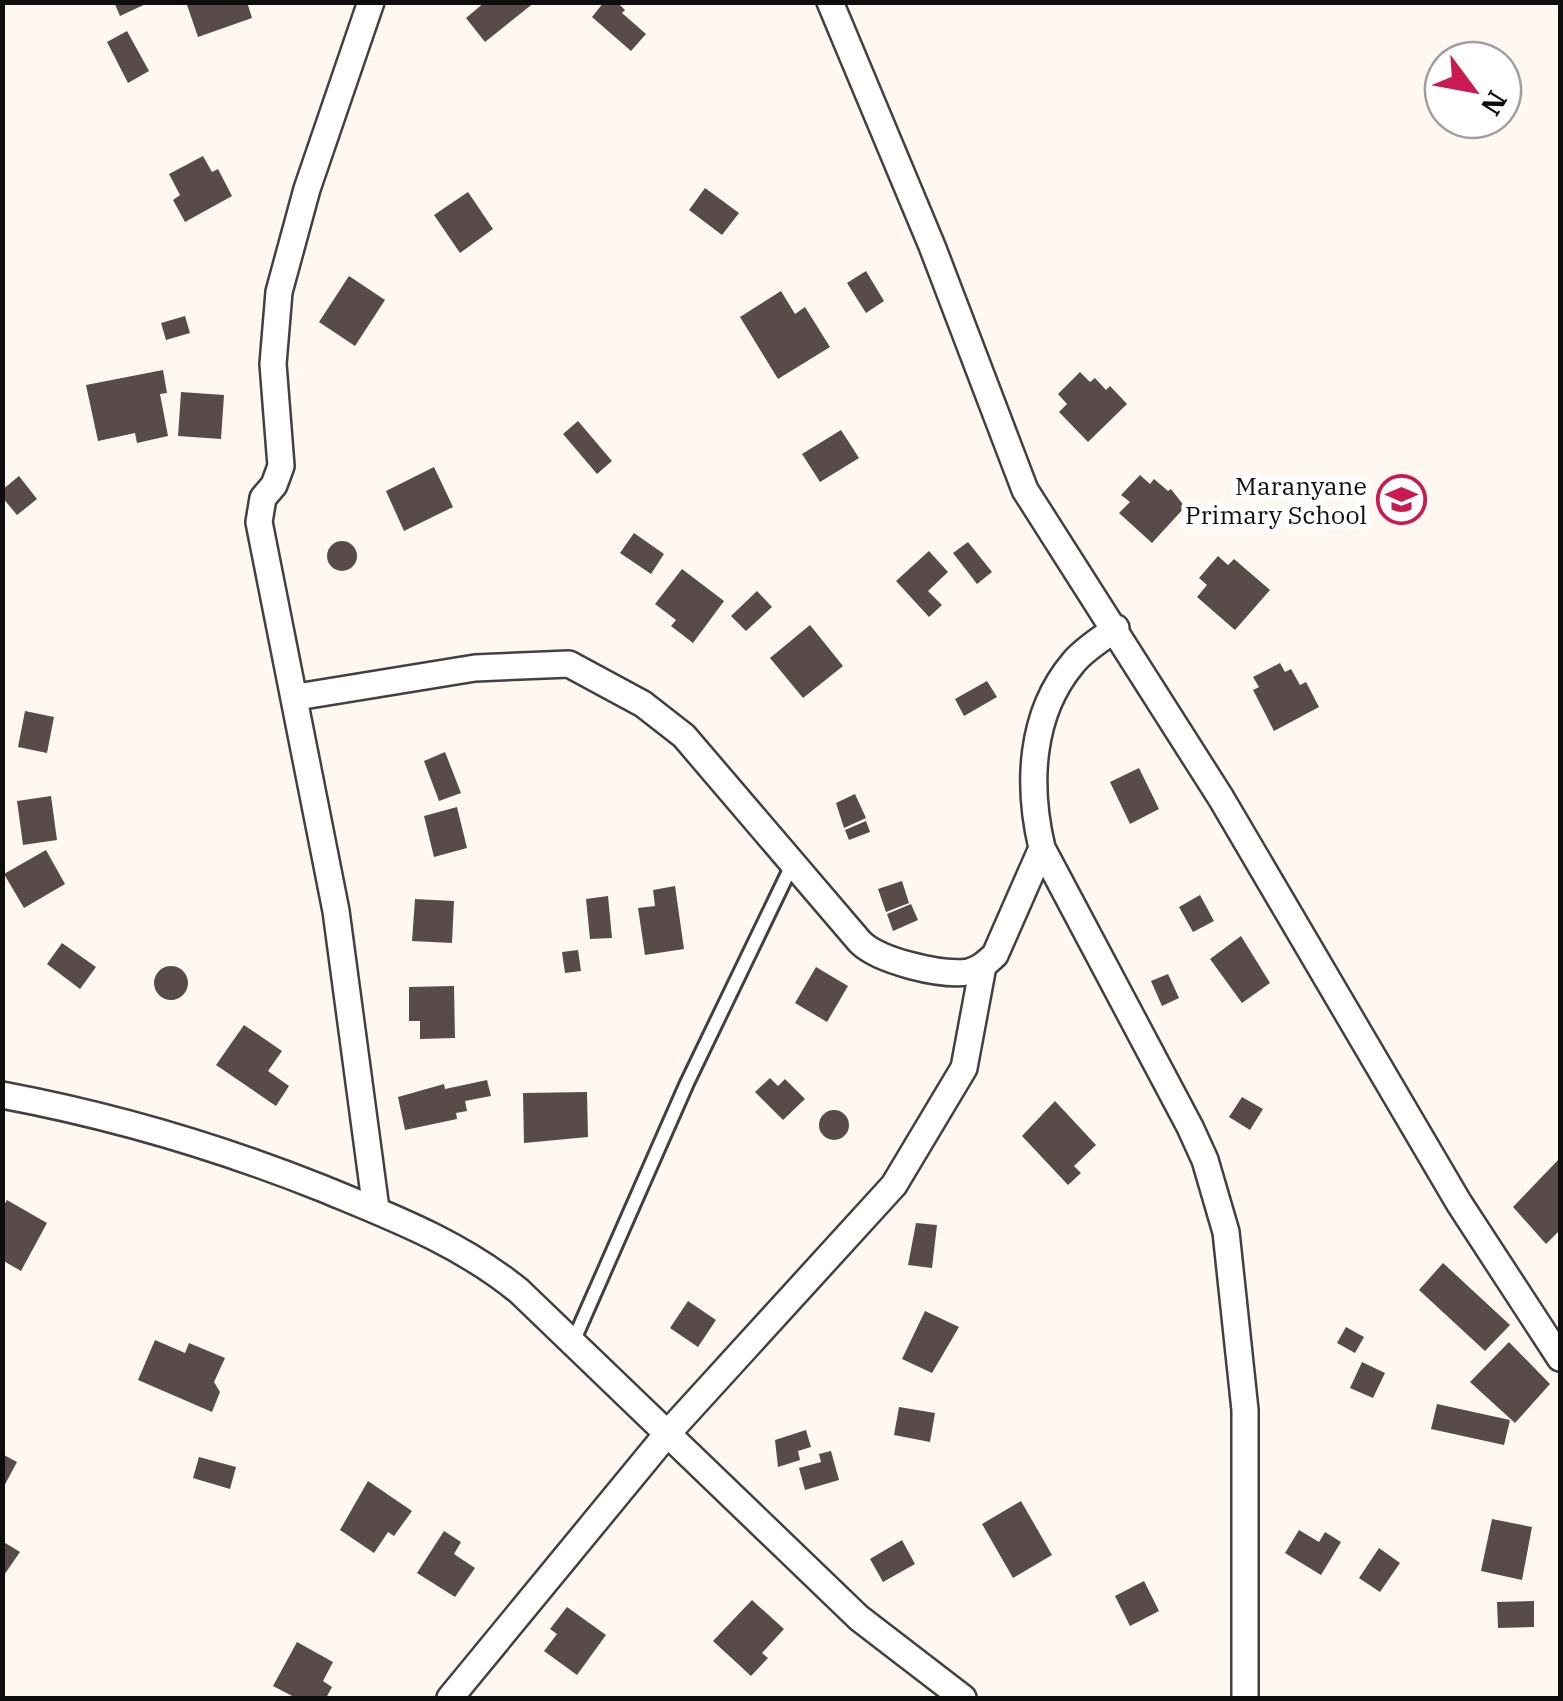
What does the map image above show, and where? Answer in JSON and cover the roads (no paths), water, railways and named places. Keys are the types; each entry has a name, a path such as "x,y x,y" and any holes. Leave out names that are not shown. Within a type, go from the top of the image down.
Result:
{"street":[{"path":"371,2 307,189 280,292 273,364 281,466 274,485 263,498 259,522 296,697 313,812 336,911 376,1209"},
{"path":"830,2 932,246 1017,472 1046,525 1116,628 1459,1203 1560,1358"},
{"path":"1116,628 1074,660 1051,695 1033,764 1033,804 1042,848 1205,1160 1226,1232 1244,1410 1245,1698"},
{"path":"296,697 475,668 569,664 663,717 871,953 884,960 966,973 983,966 994,955 1042,848"},
{"path":"461,1693 667,1434 894,1186 964,1068 983,966"},
{"path":"2,1095 92,1112 251,1158 376,1209 482,1261 573,1342 859,1618 963,1698"}],"lane":[{"path":"573,1342 687,1083 792,865"}],"place":[{"name":"Maranyane Primary School","path":"1402,499"}]}
